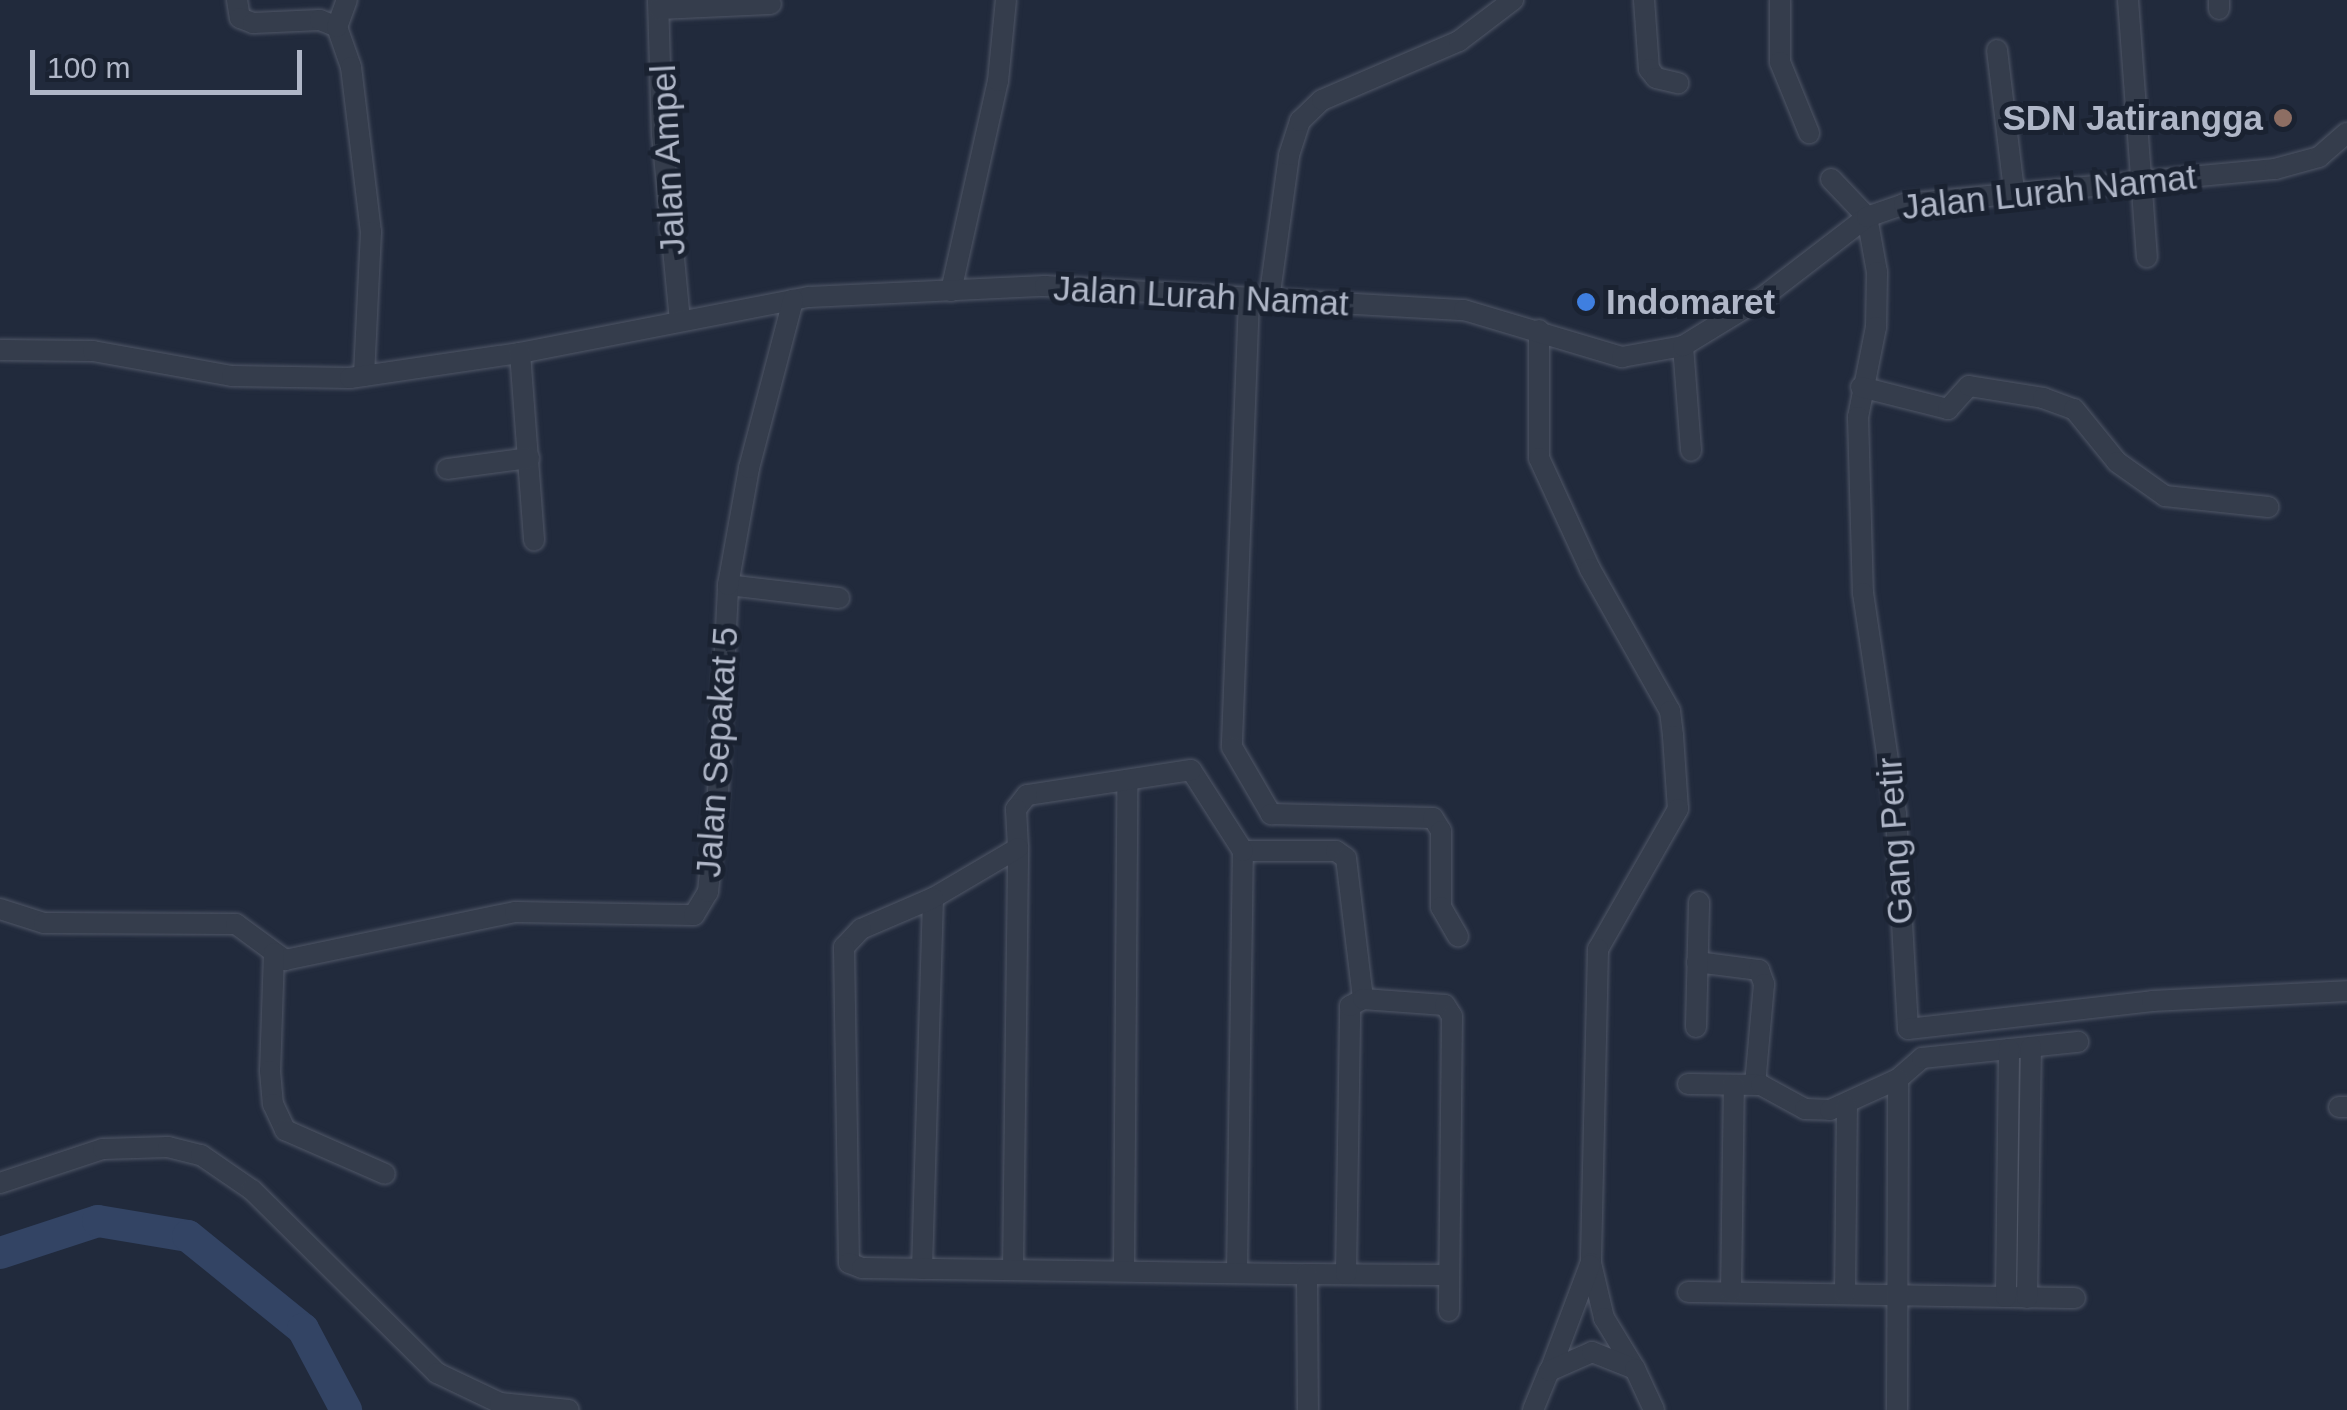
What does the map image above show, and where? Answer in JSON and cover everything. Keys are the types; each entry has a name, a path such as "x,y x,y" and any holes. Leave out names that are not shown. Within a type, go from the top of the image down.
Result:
{"street":[{"path":"236,0 240,18 253,23 320,20 337,27"},
{"path":"347,0 337,27 351,67 368,168 364,376"},
{"path":"952,291 998,81 1006,0"},
{"path":"1644,0 1649,69 1656,78 1678,83"},
{"path":"1780,0 1780,62 1809,134"},
{"path":"2128,0 2147,257"},
{"path":"1458,936 1441,907 1441,830 1433,818 1271,814 1232,747 1259,300 1300,121 1322,100 1459,41 1504,3"},
{"path":"658,4 771,4"},
{"name":"Jalan Ampel","path":"658,4 662,134 680,320"},
{"path":"1997,50 2014,190"},
{"name":"Jalan Lurah Namat","path":"0,350 93,351 232,376 364,376 520,353 792,300 1045,286 1464,310 1622,356 1683,346 1763,296 1867,216 1940,197 2275,169 2320,157 2345,142"},
{"path":"1830,180 1867,216"},
{"name":"Gang Petir","path":"1867,216 1878,302 1861,388 1863,593 1895,800 1908,1029 2133,1003 2347,991"},
{"name":"Jalan Sepakat 5","path":"274,954 284,960 310,956 515,912 694,915 708,892 718,794 728,585 748,468 792,300"},
{"path":"1539,330 1539,458 1590,569 1670,711 1677,791 1670,832 1631,883 1598,949 1591,1263 1604,1318 1654,1410"},
{"path":"1683,346 1691,452"},
{"path":"520,353 534,540"},
{"path":"1861,388 1948,409 1969,386 2043,398 2074,409 2117,462 2165,496 2268,507"},
{"path":"447,470 529,458"},
{"path":"728,585 839,598"},
{"path":"1013,1270 1016,809 1027,794 1191,770 1243,851 1237,1273"},
{"path":"1124,1271 1127,780"},
{"path":"1018,848 933,898 861,929 844,947 844,1251 849,1263 862,1268 1449,1275"},
{"path":"1243,851 1336,851 1346,858 1363,999"},
{"path":"922,1269 933,898"},
{"path":"1696,1027 1699,902"},
{"path":"0,909 44,923 236,924 274,954 270,1071 273,1104 285,1130 384,1174"},
{"path":"1698,962 1759,970 1764,984 1745,1085 1731,1292"},
{"path":"1346,1274 1346,1020 1350,1006 1363,999 1430,1000 1445,1004 1452,1016 1449,1311"},
{"path":"1688,1084 1745,1085 1806,1110 1848,1106 1898,1079 1922,1058 2078,1042"},
{"path":"2016,1297 2029,1170 2031,1047"},
{"path":"2009,1049 2007,1170 2016,1297"},
{"path":"1897,1410 1898,1079"},
{"path":"1845,1294 1848,1106"},
{"path":"0,1183 103,1149 168,1147 200,1155 252,1190 438,1374 500,1403 570,1410"},
{"path":"2007,1170 2029,1170"},
{"path":"1533,1410 1591,1263"},
{"path":"1307,1274 1308,1410"},
{"path":"1688,1292 2075,1298"},
{"path":"1549,1371 1592,1352 1635,1369"}],"waterway":[{"path":"0,1253 98,1221 188,1236 303,1329 346,1410"}],"place":[{"name":"SDN Jatirangga","path":"2283,118"},
{"name":"Indomaret","path":"1586,302"}]}
